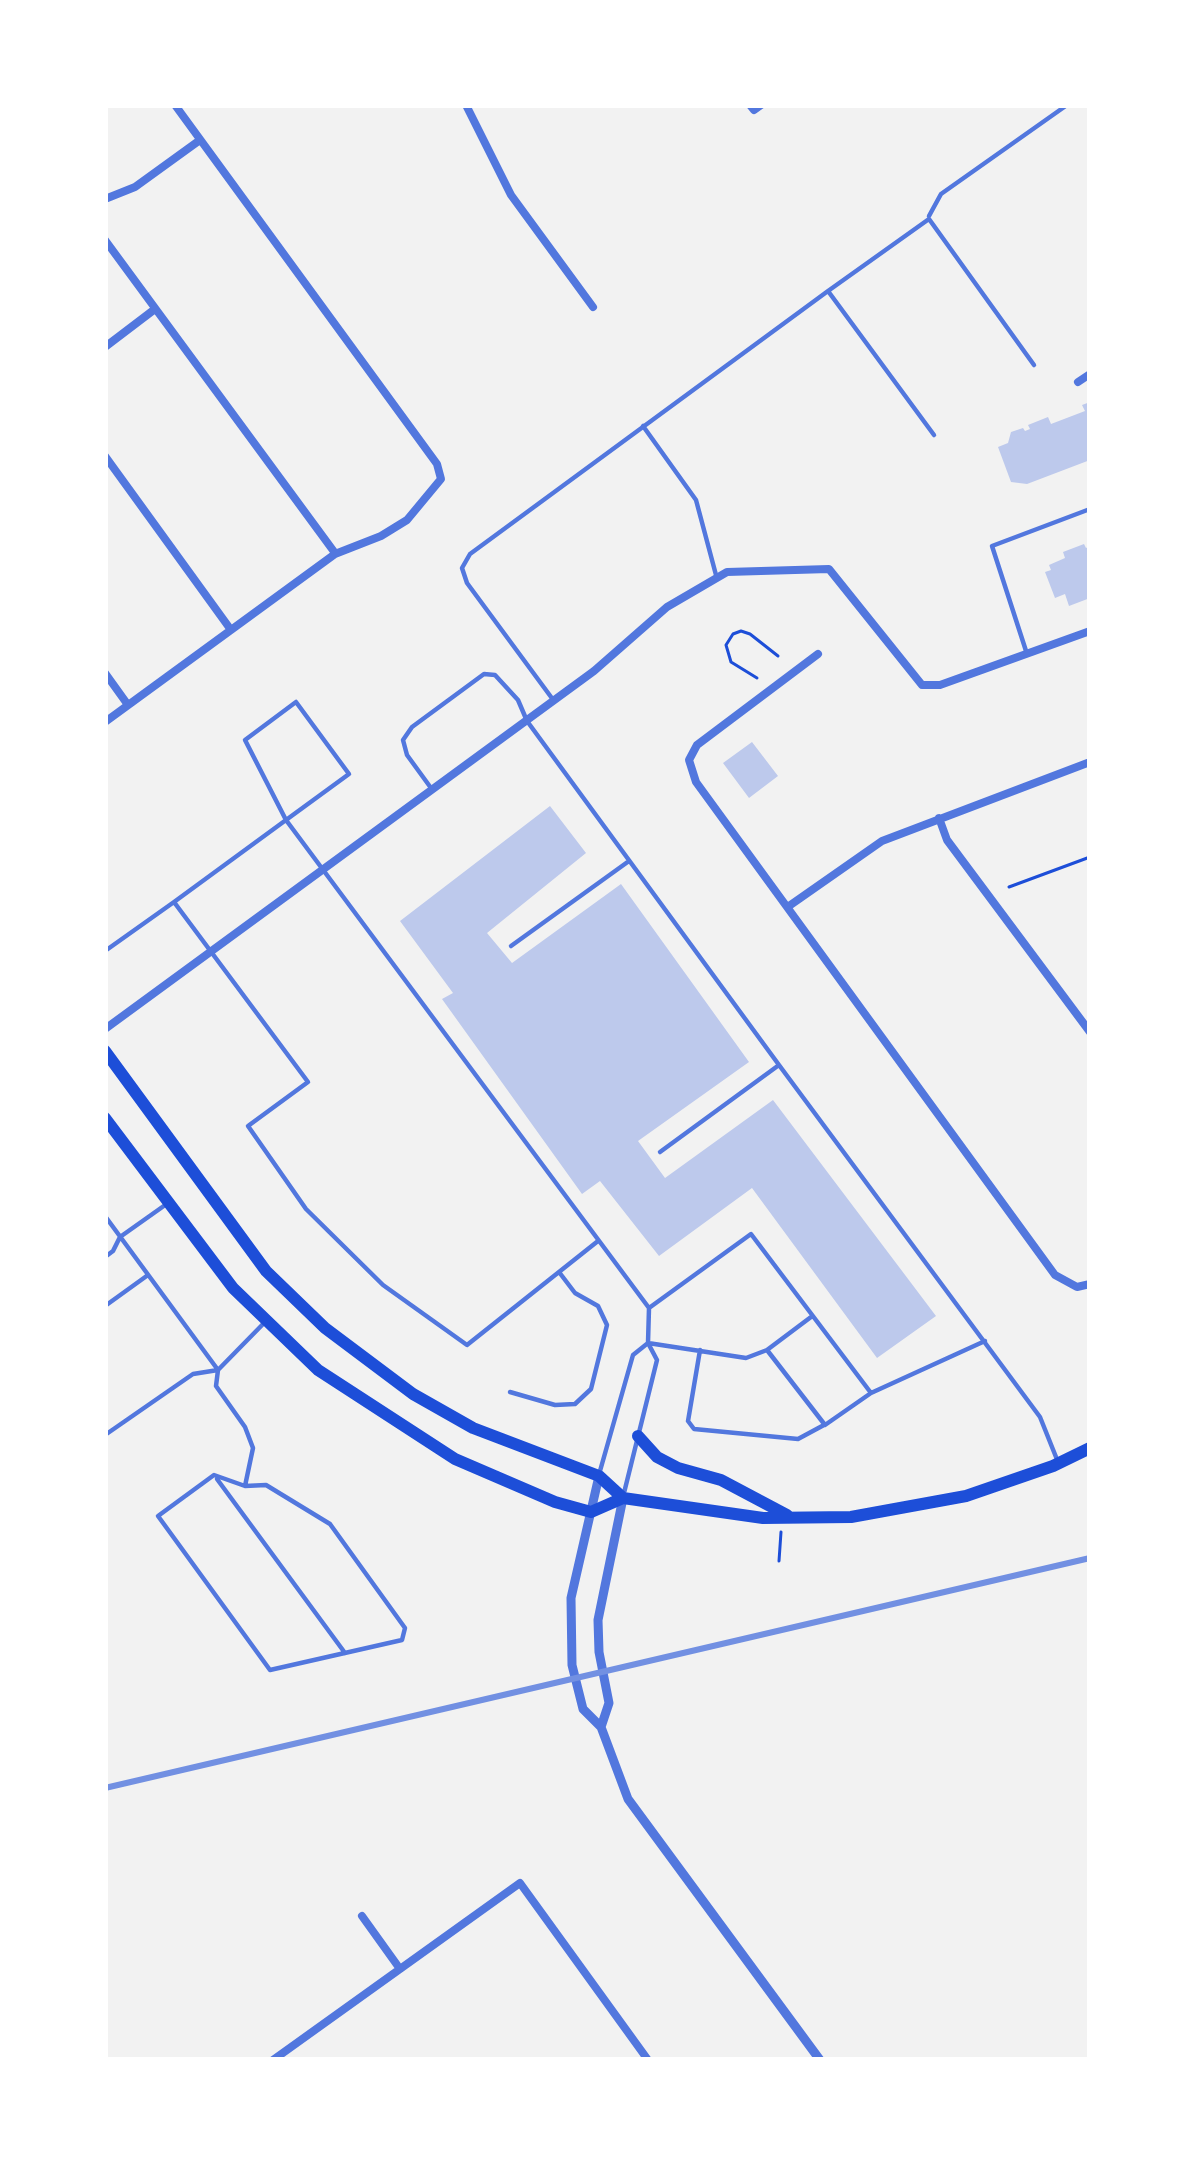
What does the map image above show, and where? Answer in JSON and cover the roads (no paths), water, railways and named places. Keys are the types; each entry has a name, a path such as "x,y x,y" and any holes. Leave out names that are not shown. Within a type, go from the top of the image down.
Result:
{"main road":[{"path":"105,1051 266,1270 326,1328 413,1394 473,1427 599,1476 623,1498 680,1509 787,1519 851,1517 966,1496 1090,1448"},
{"path":"105,1118 265,1322 318,1370 455,1459 555,1502 591,1512 623,1498"},
{"path":"638,1436 657,1457 721,1480 787,1519"}],"street":[{"path":"105,722 335,554 407,520 441,479 437,464 175,105"},
{"path":"466,105 511,195 592,307"},
{"path":"105,199 135,187 200,139"},
{"path":"105,240 335,554"},
{"path":"105,347 155,309"},
{"path":"1078,382 1090,374"},
{"path":"105,456 231,630"},
{"path":"105,1029 554,701 667,607 728,572 829,569 922,686 940,685 1090,631"},
{"path":"818,654 710,732 689,760 696,782 1055,1275 1077,1287 1090,1284"},
{"path":"105,673 128,705"},
{"path":"789,906 882,841 1090,761"},
{"path":"939,818 947,840 1090,1032"},
{"path":"599,1476 572,1598 572,1665 584,1709 602,1727 628,1799 820,2060"},
{"path":"602,1727 609,1702 598,1652 598,1621 623,1498"},
{"path":"273,2060 520,1883 648,2060"},
{"path":"362,1916 400,1969"}],"lane":[{"path":"554,701 467,583 462,568 470,554 928,219 941,194 1067,105"},
{"path":"928,219 1034,365"},
{"path":"828,291 934,435"},
{"path":"644,426 696,500 717,578"},
{"path":"1027,654 992,546 1090,509"},
{"path":"432,790 406,754 404,740 412,727 484,674 495,675 1040,1417 1058,1463"},
{"path":"105,951 174,902 286,820 349,774 296,702 245,740 286,820 649,1308 648,1343 657,1360 623,1498"},
{"path":"511,946 628,861"},
{"path":"174,902 308,1082 248,1126 306,1209 383,1285 466,1345 598,1241"},
{"path":"660,1152 779,1065"},
{"path":"105,1257 121,1237 168,1203"},
{"path":"105,1216 218,1370 216,1386 254,1448 245,1486"},
{"path":"649,1308 752,1234 871,1393"},
{"path":"510,1392 555,1405 575,1404 591,1389 607,1325 598,1306 575,1293 559,1272"},
{"path":"105,1306 148,1274"},
{"path":"599,1476 633,1355 648,1343 746,1358 767,1350 812,1316"},
{"path":"105,1436 193,1374 218,1370 265,1322"},
{"path":"700,1350 688,1420 694,1430 798,1439 871,1393 985,1341"},
{"path":"767,1350 825,1425"},
{"path":"214,1475 245,1486 266,1485 330,1524 405,1628 402,1640 270,1670 158,1516 214,1475"},
{"path":"214,1475 345,1653"}],"railway":[{"path":"105,1788 1090,1558"}]}
